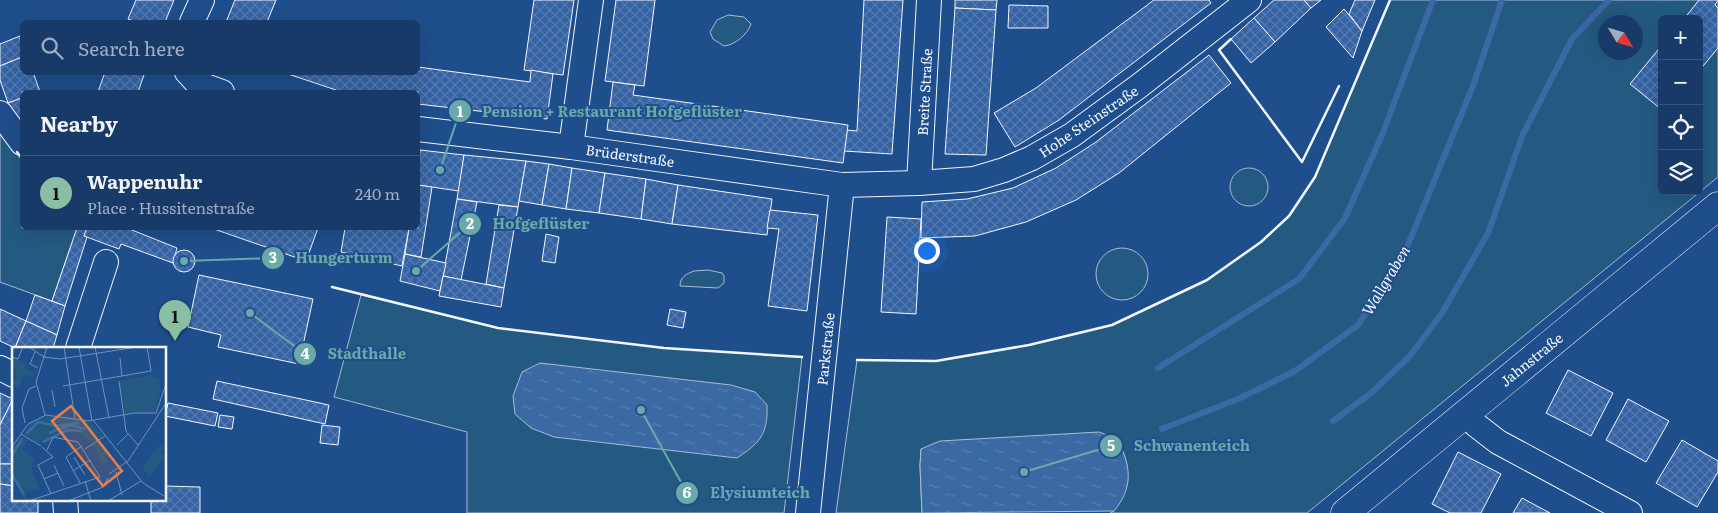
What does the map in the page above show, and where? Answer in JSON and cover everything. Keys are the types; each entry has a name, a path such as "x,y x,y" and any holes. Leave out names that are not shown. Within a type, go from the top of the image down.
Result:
{"main road":[{"name":"Jahnstraße","path":"1345,513 1718,206"}],"street":[{"path":"193,20 202,0"},
{"path":"571,146 591,0"},
{"name":"Breite Straße","path":"919,183 929,0"},
{"name":"Hohe Steinstraße","path":"842,185 974,179 1004,170 1032,158 1072,135 1140,86 1249,0"},
{"path":"190,75 197,83 216,90"},
{"path":"0,114 20,140"},
{"name":"Brüderstraße","path":"420,129 571,146 842,185"},
{"name":"Parkstraße","path":"808,513 842,185"},
{"path":"78,347 106,262"},
{"path":"0,368 12,374"},
{"path":"1465,413 1476,425 1498,442 1630,513"},
{"path":"65,500 66,513"}],"shaded area":[{"path":"1390,0 1718,0 1718,177 1703,189 1703,15 1658,15 1658,195 1696,195 1307,513 1110,513 1114,511 1123,491 1127,475 1126,459 1117,439 921,449 922,513 836,513 857,360 936,361 1029,345 1112,325 1207,280 1261,242 1289,216 1315,177"},
{"path":"728,15 744,17 751,24 747,32 740,38 732,44 724,46 713,39 710,32 717,20"},
{"path":"0,130 20,156 20,230 76,230 52,301 0,282"},
{"path":"1249,168 1263,173 1268,187 1263,201 1249,206 1235,201 1230,187 1235,173"},
{"path":"1122,248 1136,252 1144,260 1148,274 1144,288 1136,296 1122,300 1108,296 1100,288 1096,274 1100,260 1108,252"},
{"path":"708,270 722,273 724,283 718,288 680,286 684,276 694,271"},
{"path":"361,295 498,328 664,348 802,357 784,513 467,513 467,432 334,397"}],"water":[{"path":"540,363 731,385 755,392 767,405 764,431 752,447 737,458 554,437 531,428 515,414 513,396 522,372"},
{"path":"1099,432 1117,439 1127,467 1128,476 1125,493 1114,511 922,513 921,449 940,441"}],"building":[{"path":"136,0 174,0 166,20 128,19"},
{"path":"235,0 276,0 268,20 227,20"},
{"path":"534,0 574,0 563,75 524,70"},
{"path":"616,0 655,0 644,86 605,81"},
{"path":"864,0 903,0 892,154 844,151 847,130 857,131"},
{"path":"955,0 997,0 996,10 955,8"},
{"path":"1154,0 1209,0 1211,3 1059,120 1015,147 994,113 1036,88"},
{"path":"1274,0 1304,0 1311,8 1275,42 1254,18"},
{"path":"1304,0 1321,0 1311,8"},
{"path":"1355,0 1375,0 1362,31 1349,14"},
{"path":"1699,0 1718,0 1715,5 1718,8 1718,48 1703,66 1703,15 1687,15"},
{"path":"1009,5 1048,6 1048,28 1008,28"},
{"path":"955,8 996,10 986,155 945,154"},
{"path":"1344,9 1362,31 1353,58 1326,27"},
{"path":"1254,18 1275,42 1251,63 1231,39"},
{"path":"20,36 20,58 0,66 0,44"},
{"path":"1658,50 1658,107 1630,84"},
{"path":"1209,55 1231,83 1119,173 1076,200 1026,222 975,236 921,238 922,202 967,199 1013,188 1056,168 1096,142"},
{"path":"20,58 20,75 34,75 39,90 20,90 20,99 8,103 0,80 0,66"},
{"path":"420,67 530,82 531,70 553,74 547,119 420,104 420,90 336,90 291,75 420,75"},
{"path":"104,75 144,75 139,90 99,90"},
{"path":"613,82 635,85 633,95 848,125 843,163 607,130"},
{"path":"20,99 20,122 11,111 8,103"},
{"path":"420,150 464,155 459,191 420,185"},
{"path":"464,155 526,161 518,207 457,199"},
{"path":"526,161 549,164 542,205 519,201"},
{"path":"549,164 572,168 566,209 542,205"},
{"path":"572,168 605,173 599,213 566,209"},
{"path":"605,173 646,179 641,219 599,213"},
{"path":"646,179 678,185 672,224 641,219"},
{"path":"420,185 432,187 421,257 405,254 409,230 420,230"},
{"path":"678,185 772,199 767,235 672,224"},
{"path":"457,199 477,202 461,280 443,276"},
{"path":"499,205 518,207 504,288 486,284"},
{"path":"770,210 818,215 807,311 768,306 779,229 767,228"},
{"path":"887,217 921,219 916,314 881,312"},
{"path":"76,230 86,230 84,236 87,237 65,306 52,301"},
{"path":"86,230 132,230 177,248 173,263 121,244 119,249 84,236"},
{"path":"217,230 317,230 306,261"},
{"path":"345,230 409,230 402,266 341,252"},
{"path":"546,234 559,237 555,263 542,261"},
{"path":"184,250 192,253 195,261 192,269 184,272 176,269 173,261 176,253"},
{"path":"405,254 446,263 440,291 400,281"},
{"path":"199,275 313,299 299,364 218,347 221,335 188,327"},
{"path":"443,276 504,288 501,307 439,296"},
{"path":"35,295 65,306 57,335 26,321"},
{"path":"0,309 26,321 15,347 0,341"},
{"path":"670,309 686,312 683,328 667,325"},
{"path":"26,321 57,335 53,347 15,347"},
{"path":"1568,370 1613,393 1591,436 1546,413"},
{"path":"217,381 329,405 325,424 213,399"},
{"path":"0,393 12,399 12,401 0,425"},
{"path":"1628,399 1669,421 1646,462 1606,440"},
{"path":"12,401 12,464 0,464 0,425"},
{"path":"168,403 218,413 215,426 166,416"},
{"path":"220,415 234,417 232,429 218,427"},
{"path":"322,425 340,427 338,445 320,443"},
{"path":"1682,440 1718,461 1718,472 1697,507 1656,483"},
{"path":"1458,452 1501,474 1481,513 1450,513 1432,504"},
{"path":"0,464 12,464 12,486 0,484"},
{"path":"0,484 12,486 12,500 38,500 38,513 0,513"},
{"path":"166,486 200,487 200,513 151,513 151,500 166,500"},
{"path":"1522,498 1550,513 1513,513"}],"waterway":[{"name":"Wallgraben","path":"1158,368 1299,279 1345,218 1382,135 1433,0"},
{"name":"Wallgraben","path":"1162,429 1238,399 1295,371 1358,325 1403,257 1473,86 1502,0"},
{"name":"Wallgraben","path":"1333,421 1370,394 1410,356 1442,313 1488,233 1523,134 1572,39 1609,0"}],"wall":[{"path":"857,360 936,361 1029,345 1112,325 1207,280 1261,242 1289,216 1315,177 1390,0"},
{"path":"1231,39 1219,50 1302,162 1339,86"},
{"path":"17,152 20,156"},
{"path":"332,287 498,328 664,348 802,357"}],"place":[{"name":"Pension + Restaurant Hofgeflüster","path":"440,170"},
{"name":"Hungerturm","path":"184,261"},
{"name":"Hofgeflüster","path":"416,271"},
{"name":"Stadthalle","path":"250,313"},
{"name":"Wappenuhr","path":"175,341"},
{"name":"Elysiumteich","path":"641,410"},
{"name":"Schwanenteich","path":"1024,472"}]}
